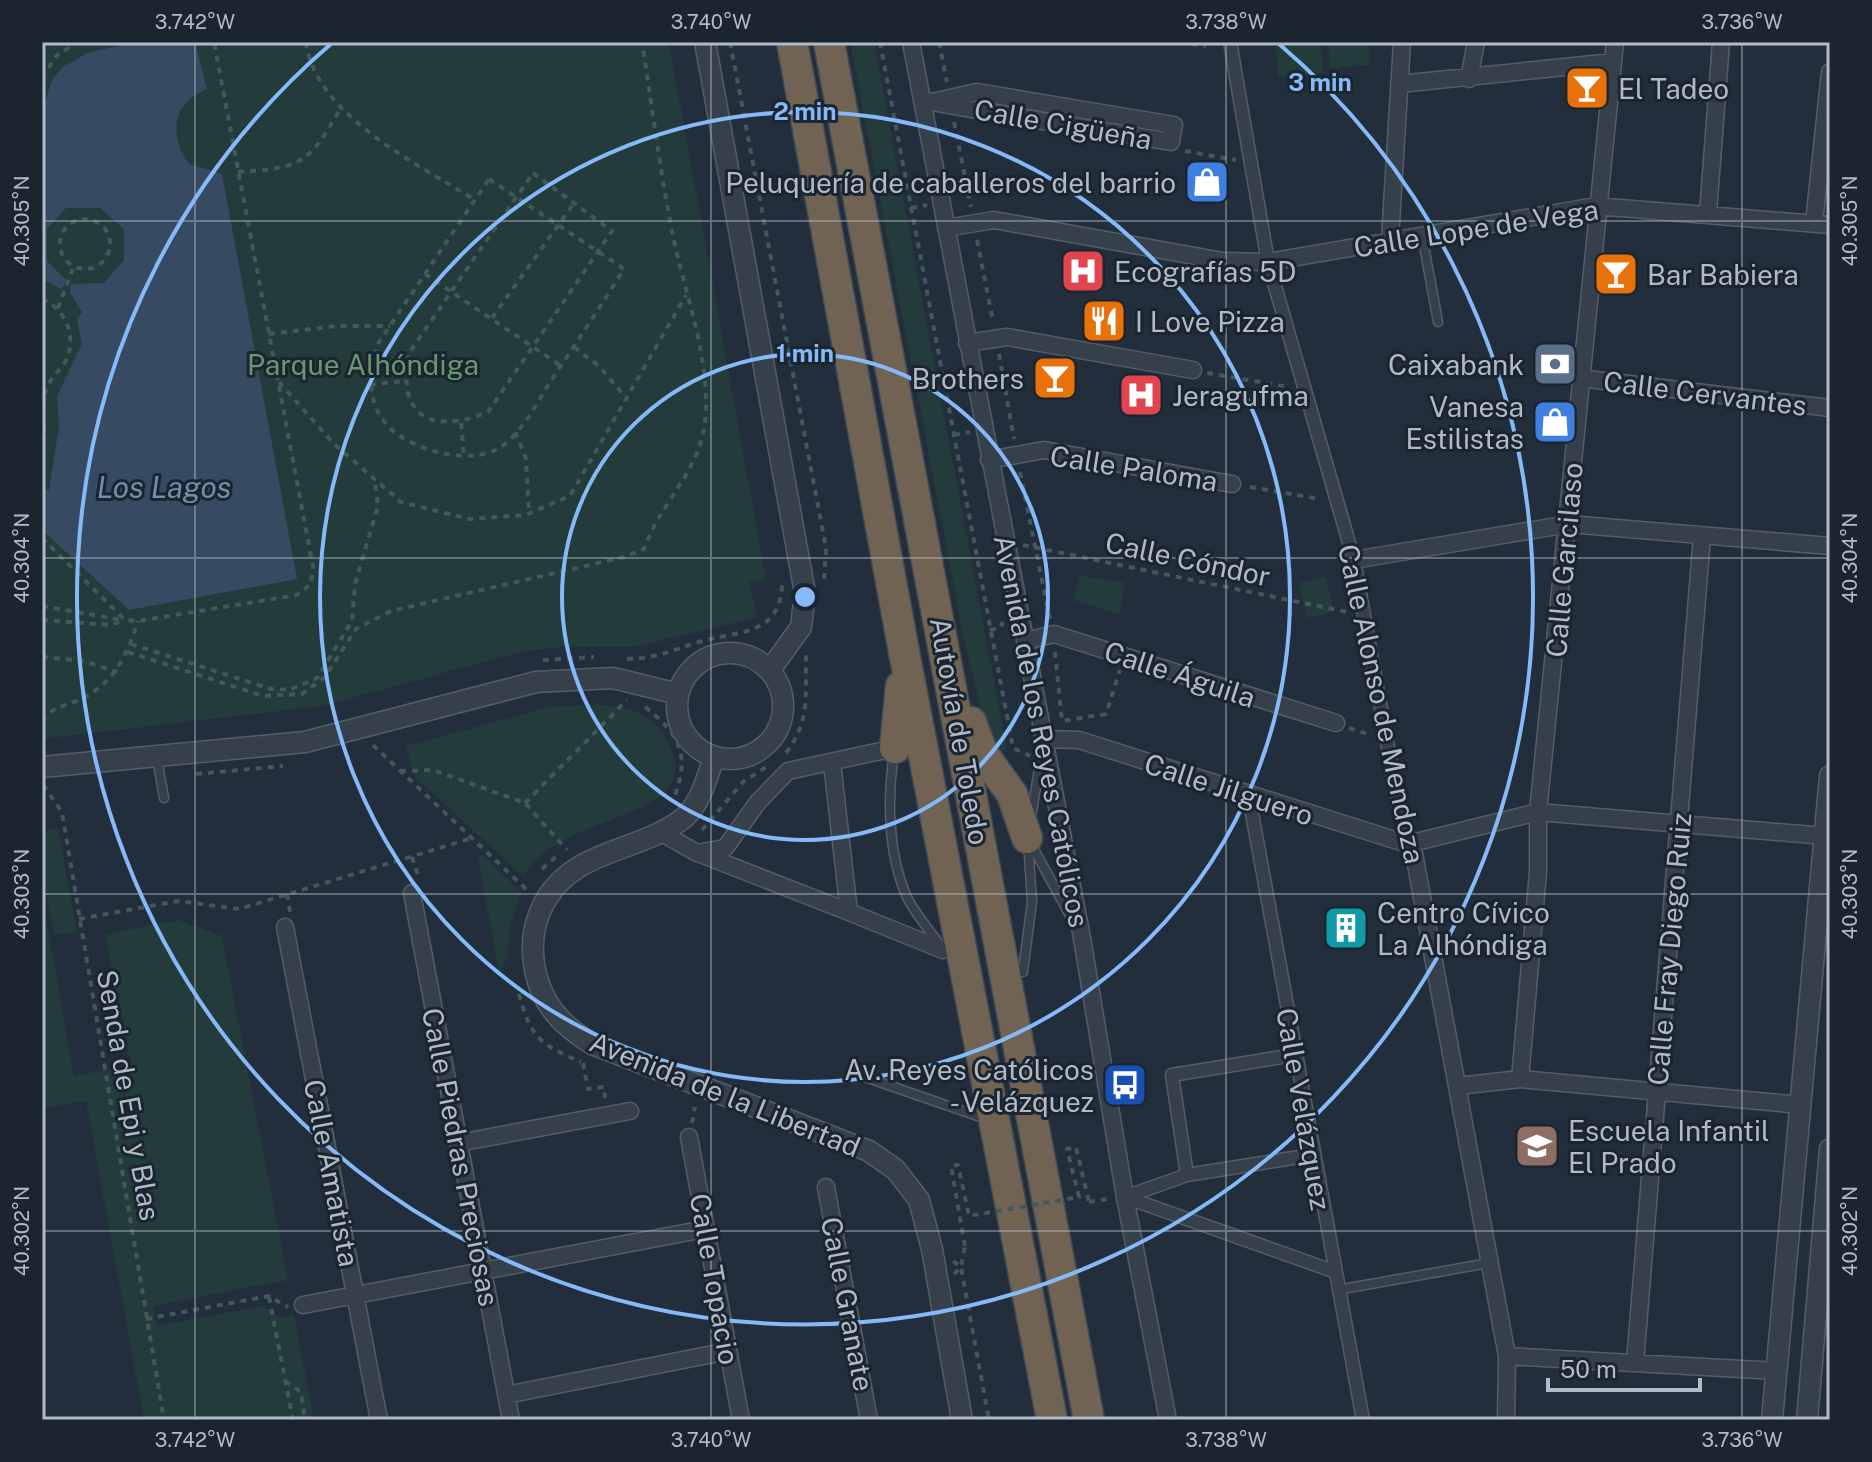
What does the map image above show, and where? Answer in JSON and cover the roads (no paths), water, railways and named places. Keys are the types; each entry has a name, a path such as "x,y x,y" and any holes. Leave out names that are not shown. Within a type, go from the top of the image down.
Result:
{"highway":[{"name":"Autovía de Toledo","path":"792,42 904,652 1052,1420"},
{"name":"Autovía de Toledo","path":"829,42 946,648 1026,1098 1089,1420"},
{"path":"946,648 983,754 1012,794 1027,838"},
{"path":"895,748 904,652"},
{"path":"943,950 983,1051"},
{"path":"1023,972 1031,1045 1026,1098"}],"street":[{"path":"705,42 805,593 801,627 770,670"},
{"name":"Avenida de los Reyes Católicos","path":"911,42 927,101 967,343 1045,739 1125,1197 1168,1420"},
{"name":"Calle Alonso de Mendoza","path":"1230,42 1268,262 1354,560 1400,813 1412,843 1507,1356 1506,1420"},
{"path":"1390,239 1402,42"},
{"path":"1469,79 1476,42"},
{"name":"Calle Garcilaso","path":"1520,1079 1538,872 1538,812 1569,524 1596,206 1615,42"},
{"path":"1708,213 1721,42"},
{"path":"1399,84 1613,62"},
{"path":"1822,224 1830,72"},
{"name":"Calle Cigüeña","path":"927,101 950,102 977,92 1174,125 1171,142"},
{"name":"Calle Lope de Vega","path":"946,228 994,220 1223,261 1268,262 1596,206 1822,224"},
{"path":"967,343 1007,337 1193,370"},
{"name":"Calle Cervantes","path":"1579,378 1830,408"},
{"name":"Calle Paloma","path":"989,460 1044,450 1232,484"},
{"path":"1354,560 1569,524 1830,546"},
{"name":"Calle Fray Diego Ruiz","path":"1635,1363 1702,536"},
{"name":"Calle Águila","path":"1025,641 1054,634 1336,723"},
{"path":"716,654 751,656 770,670 781,687 784,708 781,725 772,740 746,757 714,757 686,736 677,710 678,694 688,672 716,654"},
{"path":"42,767 158,767 305,742 536,682 613,678 629,692 678,694"},
{"name":"Calle Jilguero","path":"1045,739 1079,740 1249,797 1412,843"},
{"path":"697,853 725,848 758,802 788,771 895,748"},
{"name":"Avenida de la Libertad","path":"714,757 687,815 660,832 581,862 553,887 538,915 532,949 537,984 553,1014 592,1044 869,1151 896,1170 919,1200 932,1249 962,1420"},
{"path":"832,763 849,912"},
{"path":"1772,1420 1830,776"},
{"name":"Calle Velázquez","path":"1249,797 1333,1271 1363,1420"},
{"path":"1412,843 1538,812 1681,821 1825,836"},
{"path":"660,832 697,853 943,950"},
{"name":"Calle Piedras Preciosas","path":"412,893 511,1420"},
{"name":"Calle Amatista","path":"285,927 379,1420"},
{"path":"1187,1175 1172,1075 1294,1055"},
{"path":"1457,1086 1520,1079 1801,1105"},
{"path":"458,1143 630,1111"},
{"name":"Calle Topacio","path":"689,1137 741,1420"},
{"path":"1807,1420 1830,1149"},
{"path":"1125,1197 1187,1175 1312,1155"},
{"name":"Calle Granate","path":"826,1187 869,1420"},
{"path":"1125,1197 1333,1271"},
{"path":"303,1305 705,1229"},
{"path":"506,1395 728,1351"},
{"path":"1507,1356 1777,1371"}],"lane":[{"path":"1422,234 1438,322"},
{"path":"1023,972 1032,901 1027,838 1045,739"},
{"path":"895,748 891,772 893,846 906,896 943,950"},
{"path":"158,767 164,798"},
{"path":"1027,838 1082,938"},
{"path":"862,1076 996,1123"},
{"path":"1337,1290 1490,1263"}],"water":[{"name":"Los Lagos","path":"135,42 195,42 207,89 195,95 180,112 176,131 178,142 189,164 222,174 297,579 129,610 42,530 42,491 49,490 59,426 57,396 82,344 77,320 82,312 70,293 71,284 104,283 124,260 124,229 100,208 66,208 47,229 47,261 66,280 62,289 46,281 42,289 42,111 52,80 62,68 87,53"}],"place":[{"name":"El Tadeo","path":"1587,88"},
{"name":"Peluquería de caballeros del barrio","path":"1207,182"},
{"name":"Ecografías 5D","path":"1083,271"},
{"name":"Bar Babiera","path":"1616,274"},
{"name":"I Love Pizza","path":"1104,321"},
{"name":"Caixabank","path":"1555,364"},
{"name":"Brothers","path":"1055,378"},
{"name":"Jeragufma","path":"1141,395"},
{"name":"Vanesa Estilistas","path":"1555,422"},
{"name":"Centro Cívico La Alhóndiga","path":"1346,928"},
{"name":"Av. Reyes Católicos - Velázquez","path":"1125,1085"},
{"name":"Escuela Infantil El Prado","path":"1537,1146"}],"park label":[{"name":"Parque Alhóndiga","path":"363,364"}]}
